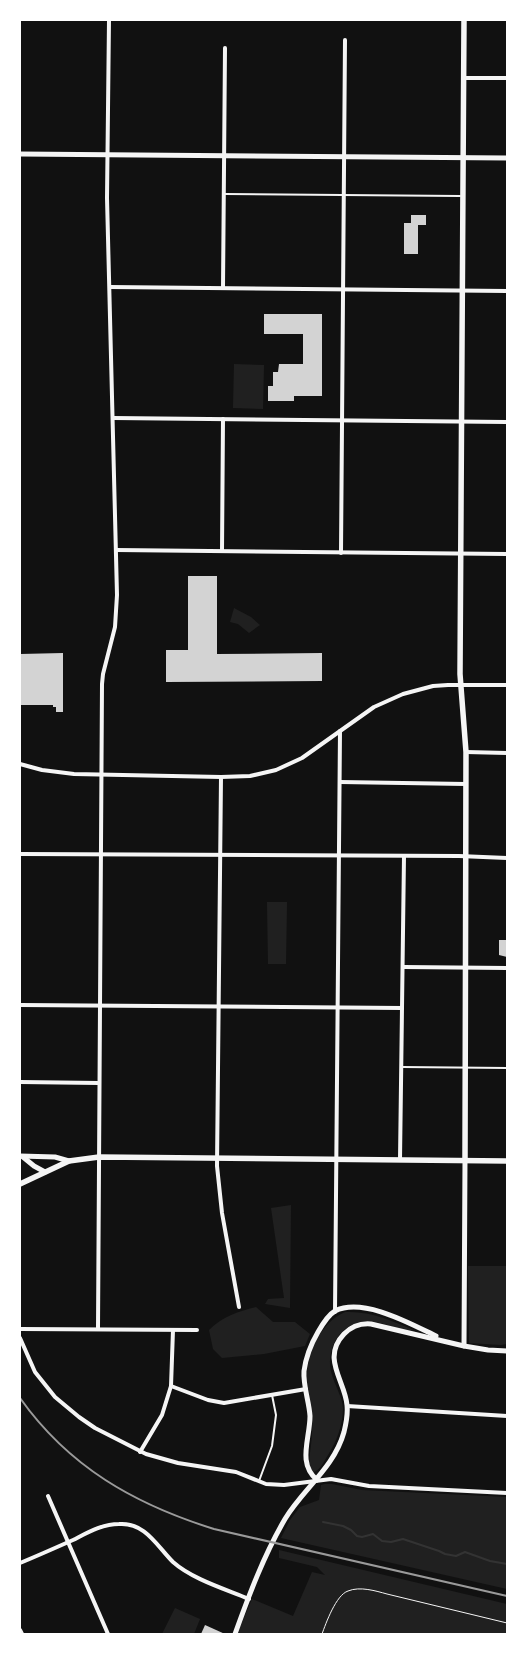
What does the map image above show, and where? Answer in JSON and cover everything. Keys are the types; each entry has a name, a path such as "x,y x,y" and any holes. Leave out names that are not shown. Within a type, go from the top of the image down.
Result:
{"main road":[{"path":"464,20 460,685 466,752 465,1160"},
{"path":"20,1184 69,1161 99,1157 507,1161"}],"street":[{"path":"98,1329 102,684 116,612 107,155 109,20"},
{"path":"341,553 345,40"},
{"path":"223,288 225,48"},
{"path":"464,78 507,78"},
{"path":"20,154 507,158"},
{"path":"110,287 507,291"},
{"path":"113,418 507,422"},
{"path":"222,551 223,419"},
{"path":"116,550 507,554"},
{"path":"20,764 61,773 250,776 276,770 308,754 374,708 403,694 433,686 507,686"},
{"path":"335,1312 340,731"},
{"path":"466,752 507,753"},
{"path":"221,777 217,1158 222,1213 239,1307"},
{"path":"340,782 466,784"},
{"path":"20,854 507,858"},
{"path":"400,1160 404,856"},
{"path":"404,967 507,968"},
{"path":"20,1005 402,1008"},
{"path":"20,1082 99,1083"},
{"path":"21,1156 55,1157 69,1161"},
{"path":"21,1156 45,1172"},
{"path":"464,1346 465,1160"},
{"path":"317,1480 310,1474 306,1465 310,1414 304,1370 308,1351 324,1323 335,1312 356,1308 373,1309 444,1340"},
{"path":"235,1634 248,1599 286,1518 326,1469 340,1442 346,1422 347,1406 337,1376 335,1360 338,1344 348,1330 355,1326 371,1324 464,1346 507,1351"},
{"path":"20,1329 197,1330"},
{"path":"140,1452 162,1415 171,1386 173,1330"},
{"path":"20,1338 36,1372 55,1397 95,1428 140,1452 178,1464 236,1472 266,1484 284,1485 331,1479 378,1486 507,1493"},
{"path":"171,1386 216,1402 231,1402 306,1389"},
{"path":"347,1406 507,1416"},
{"path":"48,1496 108,1634"},
{"path":"20,1563 102,1526 120,1524 135,1526 150,1535 174,1562 191,1574 248,1599"},
{"path":"20,1630 22,1634"}],"lane":[{"path":"224,194 463,196"},
{"path":"401,1067 507,1068"},
{"path":"259,1481 272,1446 276,1415 272,1395"}],"path":[{"path":"322,1634 331,1612 341,1596 346,1591 355,1590 370,1590 507,1623"}],"shaded area":[{"path":"234,364 264,365 263,409 233,408"},
{"path":"234,608 251,617 260,625 249,633 238,624 230,622"},
{"path":"267,902 287,902 286,964 268,964"},
{"path":"291,1205 290,1308 265,1304 268,1299 284,1298 271,1208"},
{"path":"468,1266 507,1266 507,1344 469,1343"},
{"path":"256,1307 273,1322 295,1322 310,1334 305,1346 264,1354 222,1358 213,1349 209,1330 231,1315"},
{"path":"345,1312 372,1315 414,1330 401,1329 368,1321 353,1325 339,1335 332,1350 330,1367 343,1408 342,1420 337,1438 331,1450 320,1467 314,1472 310,1470 309,1463 312,1426 307,1369 312,1349 322,1331 336,1317"},
{"path":"321,1485 362,1490 507,1497 507,1589 281,1538 290,1520 300,1507 319,1500"},
{"path":"279,1550 507,1604 507,1634 237,1634 252,1599 293,1616 312,1572 325,1575 317,1567 279,1558"},
{"path":"175,1608 200,1619 194,1634 162,1634"}],"building":[{"path":"411,215 426,215 426,225 418,225 418,254 404,254 404,223 411,223"},
{"path":"264,314 322,314 322,396 294,396 294,401 268,401 268,386 273,386 273,372 278,372 279,364 303,364 303,334 264,334"},
{"path":"188,576 217,576 217,654 322,653 322,681 166,682 166,650 188,650"},
{"path":"63,653 63,712 56,712 56,707 53,707 53,705 21,705 20,654"},
{"path":"499,940 507,940 507,957 499,955"},
{"path":"205,1625 225,1634 201,1634"}],"waterway":[{"path":"323,1522 343,1526 357,1536 362,1537 373,1534 382,1541 391,1542 403,1539 445,1554 456,1556 465,1552 490,1561 507,1564"}],"railway":[{"path":"20,1398 39,1422 82,1463 105,1480 157,1508 214,1529 507,1596"}]}
